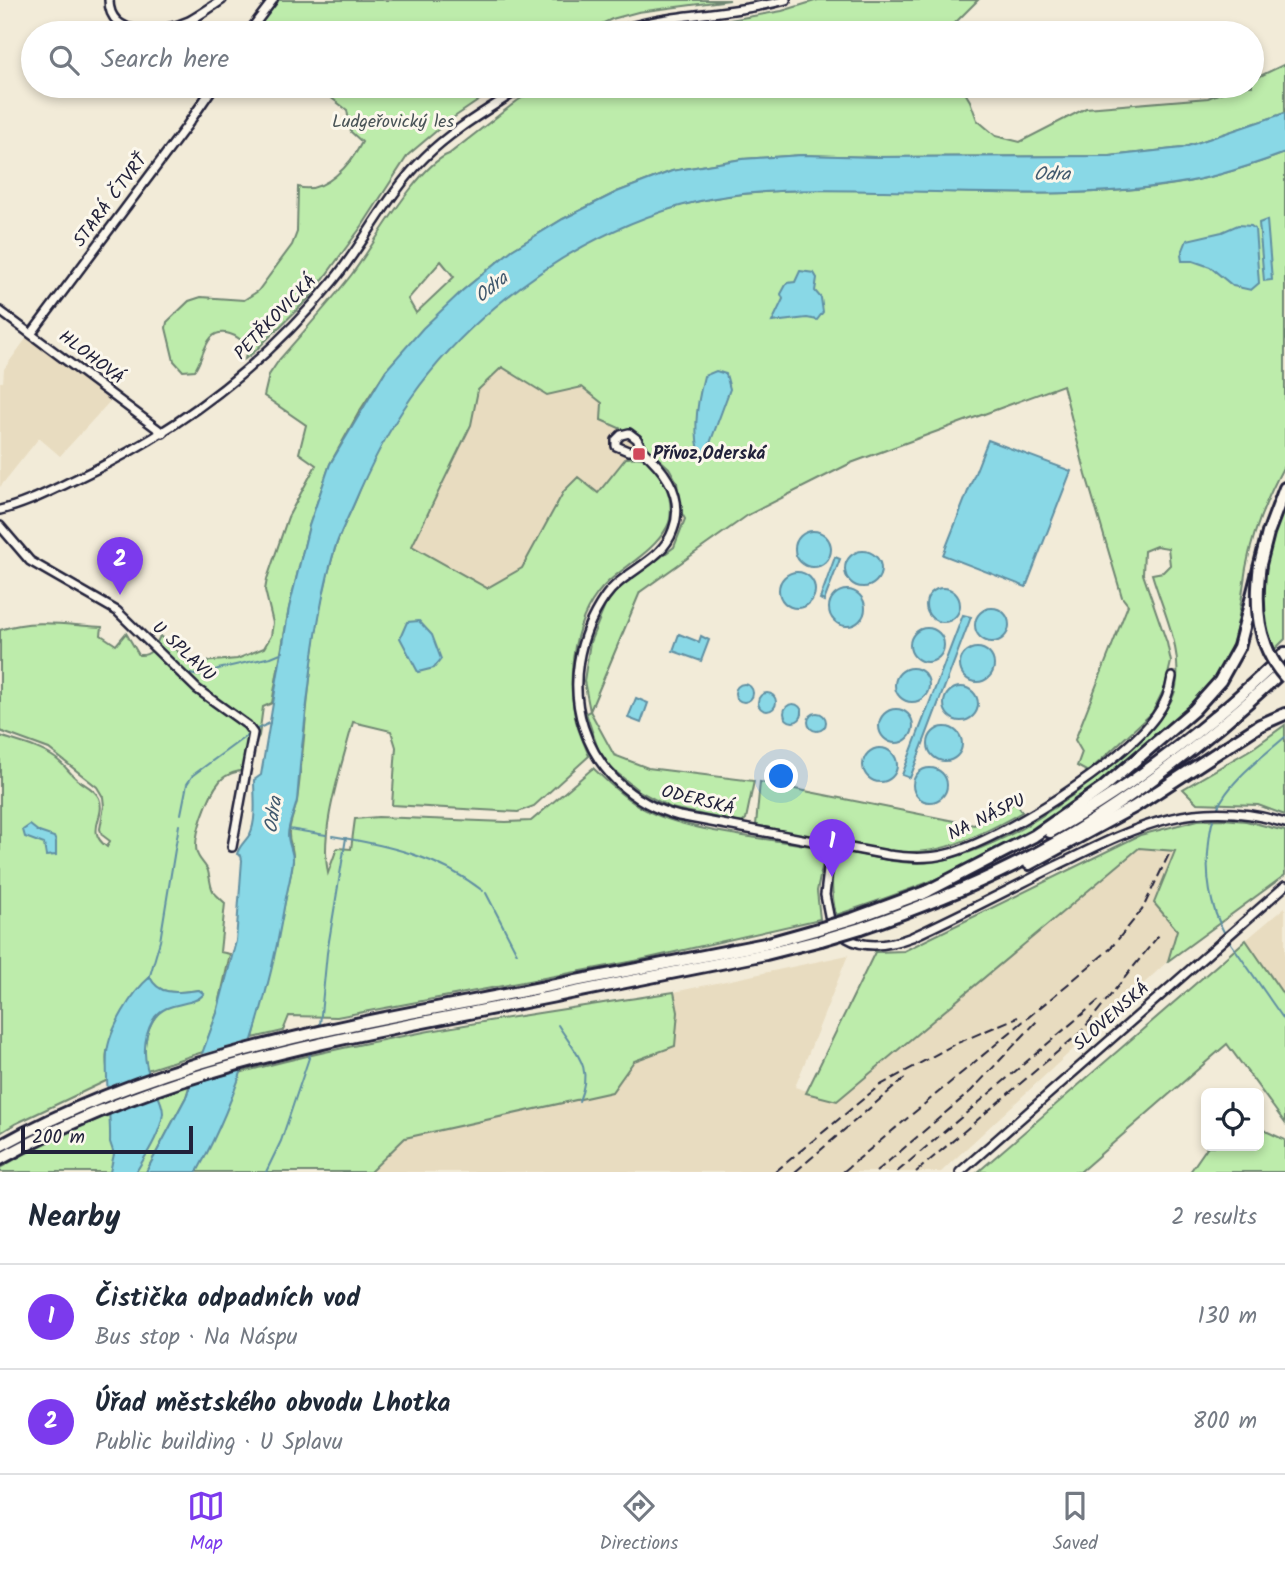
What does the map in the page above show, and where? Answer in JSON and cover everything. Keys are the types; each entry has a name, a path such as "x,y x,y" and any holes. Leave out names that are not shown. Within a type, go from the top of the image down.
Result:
{"highway":[{"path":"922,894 1034,836 1103,788 1194,710 1220,681 1239,647 1268,533 1285,488"},
{"path":"1260,564 1257,600 1259,627 1268,653 1281,667"},
{"path":"858,923 1006,856 1076,818 1155,766 1281,667"},
{"path":"894,917 1016,864 1089,822 1164,773 1241,710 1281,667"},
{"path":"0,1159 141,1082 294,1037 414,1018 818,935 858,923 913,915 1004,877 1075,840 1134,807 1251,730 1285,714"},
{"path":"0,1146 80,1113"}],"street":[{"path":"108,0 109,12 115,21"},
{"path":"188,21 222,0"},
{"path":"257,21 273,0"},
{"path":"659,21 735,11 786,0"},
{"name":"STARÁ ČTVRŤ","path":"32,334 206,98"},
{"name":"PETŘKOVICKÁ","path":"0,510 27,501 86,474 163,433 233,383 298,320 347,263 405,179 429,153 453,133 506,98"},
{"name":"HLOHOVÁ","path":"0,310 163,433"},
{"name":"ODERSKÁ","path":"643,451 660,466 670,481 676,503 675,523 671,535 660,550 610,590 583,636 577,660 576,695 581,719 596,757 624,787 665,812 831,845"},
{"name":"U SPLAVU","path":"0,527 30,561 117,611 197,689 247,725 253,733 232,847"},
{"name":"NA NÁSPU","path":"831,845 896,857 923,858 954,852 998,833 1071,789 1137,737 1160,709 1172,677"},
{"path":"847,938 868,945 904,940 1134,829 1162,819 1201,813 1234,813 1285,823"},
{"path":"830,920 825,895 831,845"},
{"name":"SLOVENSKÁ","path":"960,1172 1285,886"}],"shaded area":[{"path":"28,336 112,399 60,456 39,438 0,487 0,382 3,382 4,369"},
{"path":"501,367 547,395 581,387 602,403 601,421 640,437 646,447 669,468 677,482 680,510 685,519 674,547 656,540 669,525 656,469 643,458 626,458 598,493 578,477 564,491 522,568 487,588 411,545 471,425 478,390"},
{"path":"1139,848 1176,850 1154,902 1177,930 1168,961 941,1172 370,1172 405,1138 612,1092 634,1061 675,1045 678,1012 674,992 848,955 795,1087 837,1101"},
{"path":"1285,907 1285,997 1246,940"}],"green space":[{"path":"277,0 730,0 638,12 608,21 261,21"},
{"path":"818,0 978,0 957,21 724,21 782,11"},
{"path":"1285,64 1285,113 1182,148 1110,156 802,155 742,159 672,171 617,192 563,219 512,250 462,291 386,370 330,464 309,526 289,608 272,703 263,707 259,736 248,755 244,770 228,775 220,781 202,816 197,837 197,853 208,871 213,892 225,903 220,952 230,954 217,1013 203,1052 147,1070 146,1039 151,1023 169,1006 199,999 199,990 165,991 150,978 136,994 114,1031 106,1055 108,1080 0,1133 0,736 49,754 90,788 99,798 101,805 97,835 107,847 110,841 102,835 100,829 104,806 103,797 97,787 49,749 0,731 0,630 38,623 102,627 101,635 116,645 126,633 139,655 150,652 160,636 184,657 201,662 237,659 264,648 271,636 273,623 265,590 267,579 288,517 316,465 299,453 306,425 264,396 269,375 352,274 423,174 522,98 968,98 977,120 996,136 1020,142 1086,108 1208,98 1264,98 1264,74","holes":["441,261 454,277 416,313 408,299"]},
{"name":"Ludgeřovický les","path":"332,98 482,98 447,122 408,155 362,226 310,297 253,353 245,359 247,348 240,339 230,334 215,334 207,344 195,370 183,371 174,361 167,322 189,301 201,297 244,300 258,291 292,245 297,232 298,187 317,186 336,176 362,142 351,132 347,110"},
{"path":"1285,153 1285,464 1257,528 1246,568 1234,639 1220,673 1193,706 1135,755 1056,815 978,861 884,899 836,915 832,879 836,862 841,856 848,852 900,862 932,862 965,854 1017,831 1083,787 1133,747 1153,726 1168,705 1176,687 1177,658 1171,630 1152,574 1163,572 1170,565 1168,548 1156,546 1144,551 1143,574 1171,662 1165,687 1152,713 1088,772 1077,766 1082,752 1075,740 1128,605 1122,597 1063,385 851,463 748,515 640,592 590,711 584,681 590,642 605,606 617,590 674,547 685,519 680,510 677,482 669,468 646,447 640,437 601,420 602,403 582,387 547,395 502,367 478,390 471,425 412,546 487,588 522,568 564,491 578,477 598,493 626,458 642,458 650,462 662,478 669,499 670,519 662,536 609,581 587,611 580,628 572,666 573,703 577,725 589,756 534,806 518,812 392,805 396,747 391,731 353,722 329,817 326,856 328,873 337,848 351,849 355,819 378,817 531,821 593,768 633,802 665,818 728,833 811,846 824,858 817,891 820,919 640,960 337,1017 289,1016 283,1031 253,1038 293,865 289,832 297,801 314,644 336,545 374,458 395,419 421,382 483,316 519,286 557,260 639,219 682,205 772,191 1083,193 1129,190 1204,178"},
{"path":"1285,498 1285,639 1275,649 1262,610 1262,573"},
{"path":"590,711 614,755 648,768 754,781 746,819 742,823 671,808 639,791 611,768 598,749 586,713"},
{"path":"1285,725 1285,815 1258,805 1197,803 1183,789 1253,748"},
{"path":"760,782 974,825 1016,802 1022,812 981,834 938,849 896,852 822,840 756,825"},
{"path":"1198,820 1246,821 1285,831 1285,875 1168,961 1177,930 1154,903 1175,851 1139,848 837,1101 806,1093 875,952 904,951 1140,835"},
{"path":"1246,940 1285,997 1285,1123 1264,1094 1264,1088 1259,1088 1227,1044 1080,1172 978,1172"},
{"path":"674,992 678,1012 675,1046 634,1061 612,1092 405,1138 370,1172 197,1172 239,1073 401,1036"},
{"path":"190,1084 186,1097 146,1172 0,1172 0,1168 22,1155 69,1132"},
{"path":"1264,1130 1285,1140 1285,1172 1190,1172 1205,1151 1264,1151"}],"water":[{"name":"Odra","path":"1285,113 1285,153 1188,182 1138,189 1065,193 781,191 730,196 680,206 630,224 560,260 516,290 471,329 429,374 395,422 366,477 335,549 318,623 297,800 288,831 293,860 291,873 269,979 239,1079 197,1172 146,1172 186,1097 217,1013 236,941 242,860 237,854 254,822 254,780 261,775 289,608 309,526 330,464 386,370 423,328 462,291 512,250 563,219 617,192 672,171 742,159 802,155 1110,156 1182,148"},
{"path":"1267,220 1272,280 1264,281 1259,223"},
{"path":"1238,225 1255,229 1259,283 1251,290 1233,286 1210,267 1193,261 1182,261 1181,255 1187,240 1222,232"},
{"path":"800,271 814,273 817,278 815,291 821,298 823,312 817,320 807,318 772,322 787,283 795,282"},
{"path":"716,371 726,374 730,389 706,454 701,456 696,427 700,395 704,376"},
{"path":"988,440 1071,471 1026,587 943,555"},
{"path":"813,531 826,536 831,549 826,562 813,567 800,562 795,549 800,536"},
{"path":"863,551 876,556 881,569 876,582 863,587 850,582 845,569 850,556"},
{"path":"835,557 840,559 824,601 820,599"},
{"path":"797,572 810,577 815,590 810,603 797,608 784,603 779,590 784,577"},
{"path":"943,588 955,593 960,605 955,617 943,622 931,617 926,605 931,593"},
{"path":"847,590 860,595 865,608 860,621 847,626 834,621 829,608 834,595"},
{"path":"992,608 1004,613 1009,625 1004,637 992,642 980,637 975,625 980,613"},
{"path":"963,615 971,617 910,778 902,775"},
{"path":"419,621 432,635 441,659 434,668 418,672 400,638 407,622"},
{"path":"927,628 939,633 944,645 939,657 927,662 915,657 910,645 915,633"},
{"path":"679,634 699,642 701,636 709,640 701,661 673,651"},
{"path":"977,648 989,653 994,665 989,677 977,682 965,677 960,665 965,653"},
{"path":"912,668 924,673 929,685 924,697 912,702 900,697 895,685 900,673"},
{"path":"744,684 750,687 753,693 750,699 744,702 738,699 735,693 738,687"},
{"path":"961,687 973,692 978,704 973,716 961,721 949,716 944,704 949,692"},
{"path":"767,693 773,696 776,702 773,708 767,711 761,708 758,702 761,696"},
{"path":"636,698 648,703 641,723 628,718"},
{"path":"793,704 799,707 802,713 799,719 793,722 787,719 784,713 787,707"},
{"path":"896,709 908,714 913,726 908,738 896,743 884,738 879,726 884,714"},
{"path":"817,713 823,716 826,722 823,728 817,731 811,728 808,722 811,716"},
{"path":"945,727 957,732 962,744 957,756 945,761 933,756 928,744 933,732"},
{"path":"880,748 892,753 897,765 892,777 880,782 868,777 863,765 868,753"},
{"path":"930,768 942,773 947,785 942,797 930,802 918,797 913,785 918,773"},
{"path":"30,825 39,832 54,837 56,855 46,856 44,844 25,837 23,830"},
{"path":"150,977 164,990 199,990 204,994 193,1001 165,1009 153,1020 146,1037 145,1054 148,1071 162,1106 162,1121 136,1172 110,1172 114,1154 110,1142 107,1053 122,1012"}],"pier":[{"path":"256,1039 245,1068 187,1085 198,1055"},
{"path":"151,1071 161,1094 107,1115 105,1088"}],"waterway":[{"path":"0,534 5,537"},
{"path":"182,669 186,673 199,676 283,652"},
{"path":"255,730 270,723"},
{"path":"181,814 187,784 193,775 249,734"},
{"path":"1217,809 1238,779 1285,737"},
{"path":"1215,814 1209,842 1208,878 1215,912 1225,934"},
{"path":"149,979 160,941 179,825"},
{"name":"Odra","path":"289,829 326,835"},
{"path":"332,836 411,854 448,869 483,891"},
{"path":"320,1025 327,953 346,838"},
{"path":"486,893 517,953"},
{"path":"1228,939 1285,1021"},
{"path":"558,1025 577,1053 584,1069 585,1078 579,1101"},
{"path":"266,1172 281,1141 311,1052"}],"railway":[{"path":"843,1172 1110,949 1142,910 1169,854"},
{"path":"916,1172 1081,1032 1159,935"},
{"path":"897,1172 1099,1000"},
{"path":"775,1172 879,1086 953,1045 1018,1017"},
{"path":"876,1172 971,1091 1038,1020"},
{"path":"795,1172 905,1078"}],"place":[{"name":"Přívoz,Oderská","path":"639,454"},
{"name":"Úřad městského obvodu Lhotka","path":"120,595"},
{"name":"Čistička odpadních vod","path":"832,877"}]}
